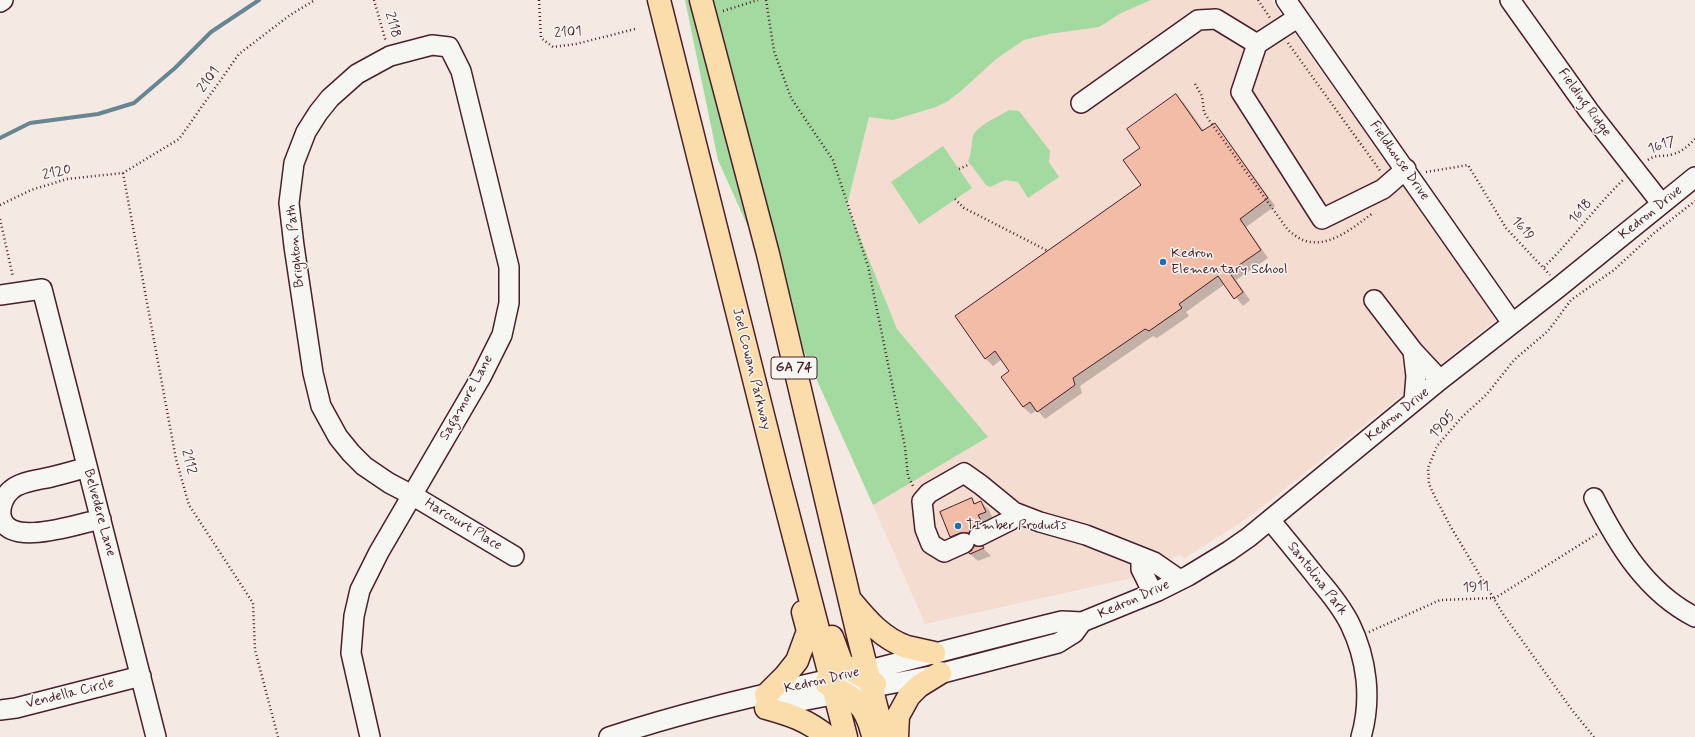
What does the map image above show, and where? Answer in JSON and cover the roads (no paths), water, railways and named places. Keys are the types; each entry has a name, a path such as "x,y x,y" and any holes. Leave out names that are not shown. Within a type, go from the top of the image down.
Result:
{"main road":[{"name":"Joel Cowan Parkway","path":"659,0 772,452 846,737"},
{"name":"GA 74","path":"701,0 768,254 849,599 884,737"},
{"path":"772,452 792,488 803,520 834,644 842,664 869,680"},
{"path":"779,479 779,518 808,631 797,661 766,701 789,714 812,724 828,737"},
{"path":"849,599 885,637 906,646 937,663 909,696 898,716 897,737"},
{"path":"833,686 856,699 869,717 874,737"}],"street":[{"name":"Fieldhouse Drive","path":"1286,0 1297,18 1406,169 1512,323"},
{"name":"Fielding Ridge","path":"1510,0 1589,111 1661,203"},
{"path":"1297,18 1257,44 1241,92 1322,219 1383,189 1406,169"},
{"path":"1080,103 1198,20 1216,19 1257,44"},
{"name":"Brighton Path","path":"412,495 389,483 364,466 351,453 329,422 321,406 308,344 290,203 294,163 306,132 330,98 357,74 390,56 432,45 449,46"},
{"name":"Sagamore Lane","path":"370,737 351,653 354,616 360,590 379,552 481,377 502,335 509,303 509,267 461,71 449,46"},
{"name":"Kedron Drive","path":"624,737 766,701 833,686 869,680 937,663 1062,621 1082,622 1153,593 1180,580 1229,552 1512,323 1565,293 1661,203 1695,177"},
{"name":"Belvedere Lane","path":"8,294 42,289 156,737"},
{"path":"1374,300 1413,351 1440,380"},
{"path":"1413,351 1416,376 1414,401"},
{"path":"87,467 22,484 11,489 4,497 1,506 1,516 5,525 15,532 24,534 38,533 101,519"},
{"path":"1014,512 1011,520 972,540 944,552 931,544 925,529 922,501 929,493 964,473 1014,512 1040,522 1086,535 1154,562 1180,580"},
{"name":"Harcourt Place","path":"412,495 514,556"},
{"path":"1594,498 1609,526 1636,568 1671,601 1695,617"},
{"name":"Santolina Park","path":"1270,520 1333,597 1350,623 1356,638 1367,680 1367,707 1361,737"},
{"path":"1141,557 1141,569 1153,593"},
{"name":"Vendella Circle","path":"0,710 16,708 141,676"},
{"name":"Kedron Drive","path":"609,737 704,709 766,701"}],"waterway":[{"path":"0,138 30,123 98,114 134,103 175,68 211,32 259,0"}],"place":[{"name":"Kedron Elementary School","path":"1163,262"},
{"name":"TImber Products","path":"958,526"}]}
